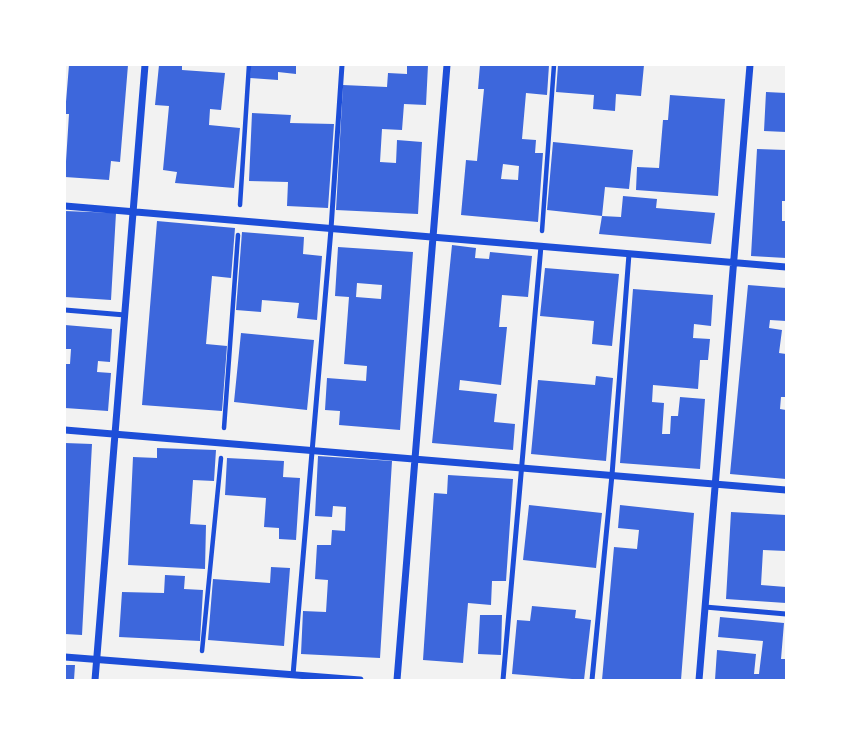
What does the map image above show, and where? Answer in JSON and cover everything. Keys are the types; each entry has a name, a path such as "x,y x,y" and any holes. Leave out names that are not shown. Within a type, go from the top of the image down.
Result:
{"street":[{"path":"95,680 145,65"},
{"path":"397,680 447,65"},
{"path":"698,680 750,65"},
{"path":"65,206 786,267"},
{"path":"65,430 786,490"},
{"path":"65,657 360,680"}],"lane":[{"path":"293,675 331,229 342,65"},
{"path":"503,680 541,246"},
{"path":"592,680 612,475 629,254"},
{"path":"65,310 125,315"},
{"path":"705,607 786,614"}],"path":[{"path":"201,667 222,443 249,65"},
{"path":"541,246 555,65"}],"building":[{"path":"69,65 128,65 120,162 111,161 109,180 65,177 69,114 65,114"},
{"path":"159,65 182,65 182,70 225,73 221,110 210,109 209,125 240,128 234,188 175,183 177,172 163,170 169,106 155,105"},
{"path":"251,65 296,65 296,74 278,72 278,80 250,78"},
{"path":"407,65 428,65 426,105 404,104 402,130 382,129 380,162 396,163 397,140 422,142 418,214 336,210 343,85 387,87 388,73 407,74"},
{"path":"480,65 549,65 547,95 526,93 522,139 536,140 535,153 543,153 538,222 461,215 466,160 477,161 484,89 478,89","holes":["503,164 519,166 518,180 501,179"]},
{"path":"558,65 644,65 641,96 616,94 615,111 593,109 594,95 556,92"},
{"path":"766,92 786,93 786,132 764,131"},
{"path":"670,95 725,99 718,196 636,190 637,167 659,168 663,120 668,120"},
{"path":"252,113 291,115 290,123 334,124 328,208 287,206 288,182 249,181"},
{"path":"553,142 633,150 629,189 605,187 602,216 547,210"},
{"path":"757,149 786,150 786,201 782,201 782,221 786,221 786,258 751,256"},
{"path":"623,196 657,199 656,208 715,213 711,244 599,234 602,216 621,217"},
{"path":"65,211 116,213 111,300 65,297"},
{"path":"157,221 235,228 231,278 212,276 206,344 227,346 222,411 142,405"},
{"path":"242,232 304,237 303,254 322,256 317,320 297,318 299,303 262,300 261,312 236,310"},
{"path":"452,245 476,248 475,258 489,259 490,252 532,256 528,297 502,295 499,327 507,327 501,385 460,380 459,390 497,394 494,422 515,424 513,450 432,443"},
{"path":"338,247 413,252 400,430 339,425 340,411 325,410 327,378 366,381 367,366 344,364 349,297 335,296","holes":["357,283 382,285 381,299 356,297"]},
{"path":"545,268 619,274 612,346 592,344 594,321 540,316"},
{"path":"748,285 786,288 786,321 770,320 769,328 782,330 779,353 786,354 786,397 781,397 780,409 786,410 786,479 730,474"},
{"path":"633,289 713,295 711,326 694,324 693,338 710,339 708,360 700,360 698,389 653,385 652,402 664,403 662,434 670,434 671,416 678,416 680,397 705,399 700,469 620,463"},
{"path":"65,325 112,329 110,362 98,361 97,372 111,373 108,411 65,408 65,364 70,364 71,349 65,349"},
{"path":"241,333 314,340 307,410 234,402"},
{"path":"596,376 613,378 606,461 531,454 538,380 595,385"},
{"path":"65,443 92,444 82,635 65,634"},
{"path":"157,448 216,450 214,481 193,480 190,524 206,525 205,569 128,565 133,457 157,458"},
{"path":"318,456 392,461 380,658 301,654 303,611 326,612 328,580 315,579 317,545 331,545 332,530 345,531 346,507 333,506 332,517 315,516"},
{"path":"227,458 284,461 283,477 300,478 296,540 279,539 279,528 264,527 266,498 225,495"},
{"path":"448,475 513,479 506,581 492,581 491,605 468,603 463,663 423,660 434,493 447,494"},
{"path":"529,505 602,513 596,568 523,560"},
{"path":"620,505 694,513 681,680 602,680 614,547 637,549 639,530 618,528"},
{"path":"731,512 786,515 786,551 763,550 761,585 786,587 786,603 726,599"},
{"path":"271,567 290,568 284,646 208,640 213,579 270,583"},
{"path":"165,575 185,576 184,589 203,590 200,641 119,637 122,592 164,593"},
{"path":"532,606 576,610 575,618 591,620 584,680 512,674 517,620 530,621"},
{"path":"480,615 502,615 501,655 478,654"},
{"path":"720,617 784,623 781,659 786,659 786,680 715,680 717,650 756,654 754,674 759,674 763,641 718,637"},
{"path":"65,665 75,665 74,680 65,680"}]}
